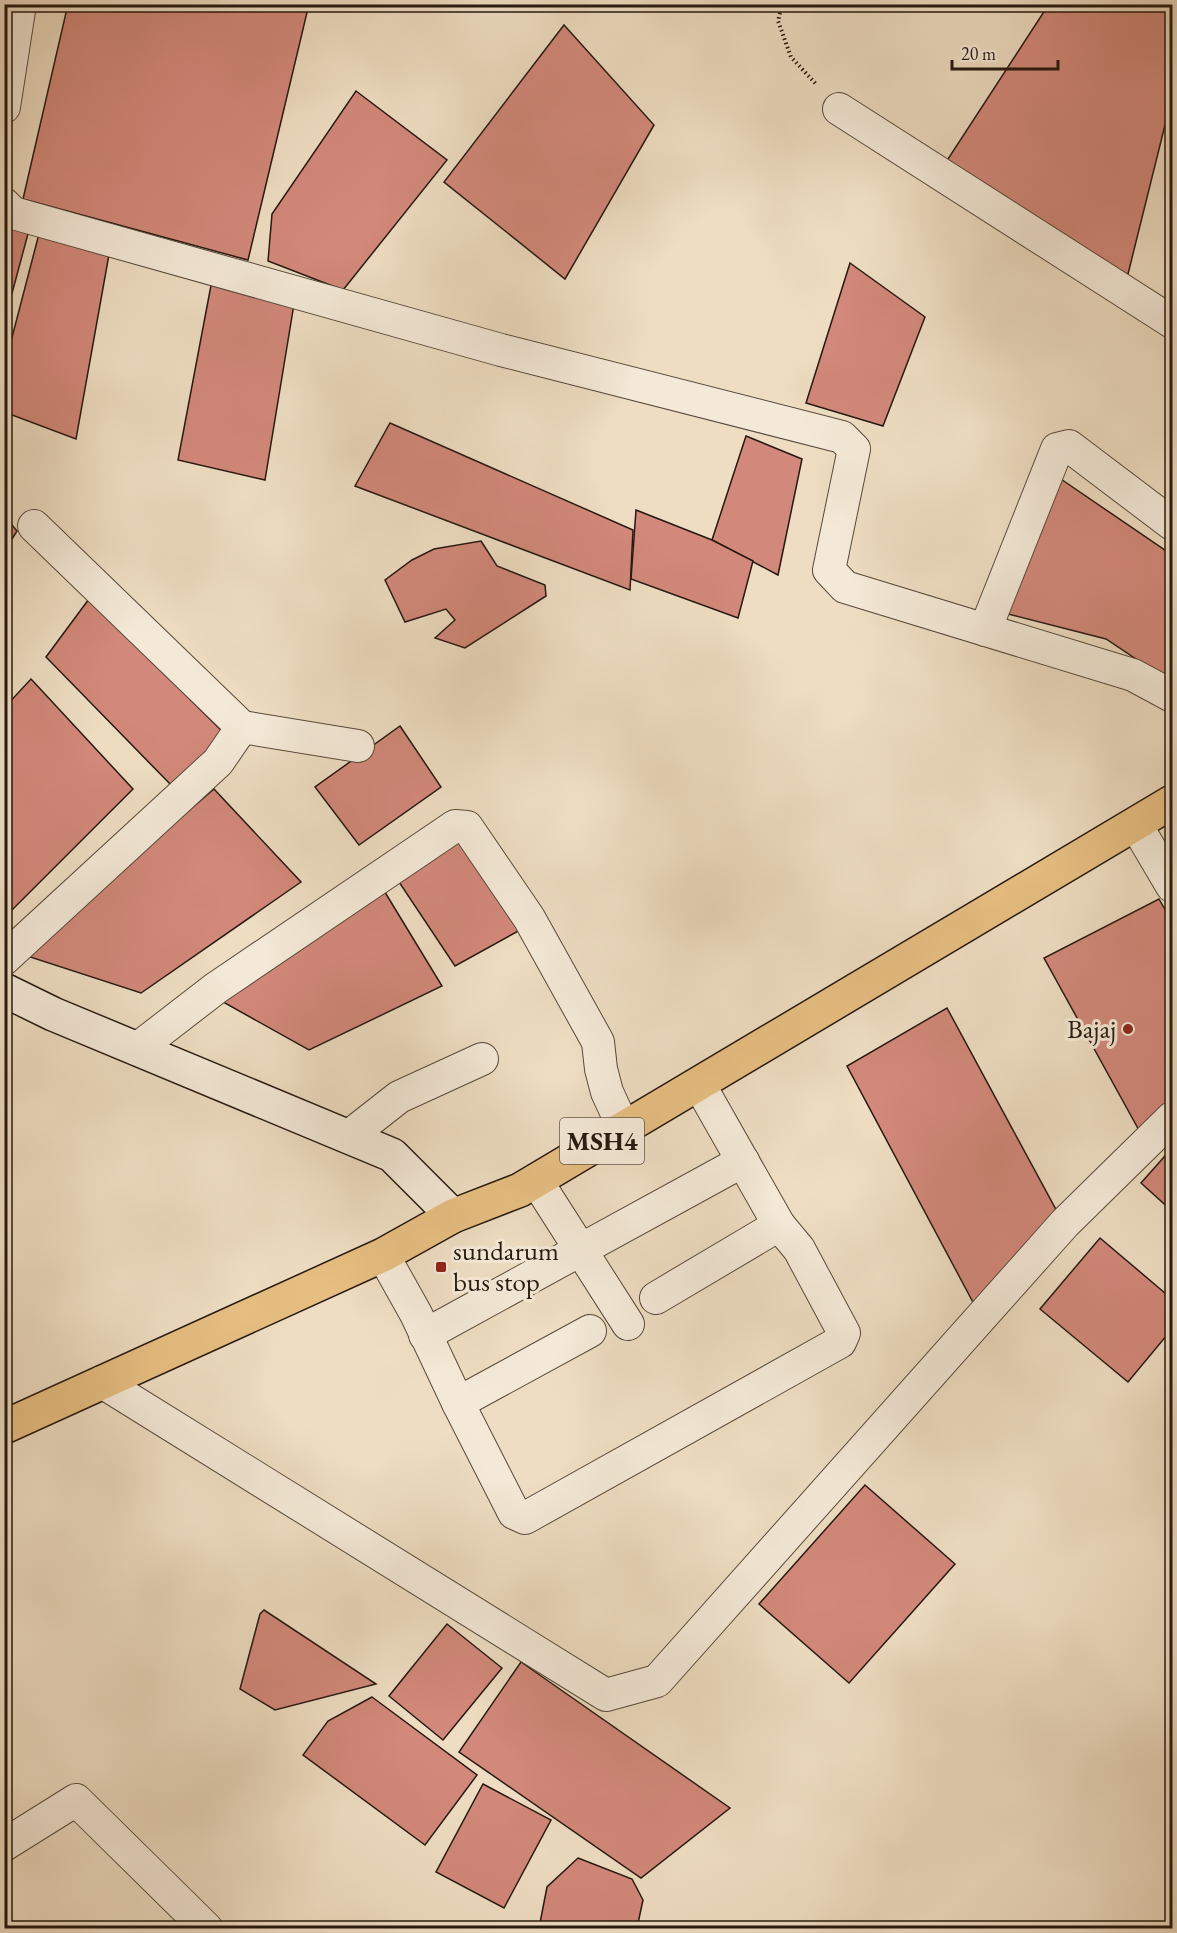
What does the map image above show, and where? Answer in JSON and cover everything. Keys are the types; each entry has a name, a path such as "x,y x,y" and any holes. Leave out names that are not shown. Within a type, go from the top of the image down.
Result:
{"main road":[{"name":"MSH4","path":"4,1427 383,1255 453,1216 520,1190 1173,802"}],"street":[{"path":"4,107 10,37 20,4"},
{"path":"838,109 1173,322"},
{"path":"4,204 13,213 478,344 842,437 854,449 829,570 845,587 1133,675 1173,696"},
{"path":"985,630 1057,449 1069,446 1173,524"},
{"path":"34,525 242,727 358,746"},
{"path":"4,959 218,762 242,727"},
{"path":"1136,825 1173,886"},
{"path":"137,1048 216,988 455,826 467,827 529,918 598,1042 601,1069 607,1092 624,1128"},
{"path":"4,990 53,1014 392,1155 453,1216"},
{"path":"348,1137 399,1096 482,1059"},
{"path":"383,1255 416,1314 514,1513 525,1518 546,1507 840,1342 844,1333 799,1249 779,1225 699,1084"},
{"path":"102,1382 606,1695 657,1681 1065,1223 1173,1119"},
{"path":"425,1335 743,1161"},
{"path":"536,1180 628,1324"},
{"path":"656,1298 779,1225"},
{"path":"458,1403 590,1331"},
{"path":"4,1845 76,1800 206,1929"}],"path":[{"path":"782,4 778,21 791,57 838,109"}],"building":[{"path":"68,4 309,4 248,260 23,199"},
{"path":"1049,4 1172,4 1172,130 1165,125 1127,278 946,162"},
{"path":"564,25 654,125 565,279 444,182"},
{"path":"356,91 447,160 343,290 268,261 272,214"},
{"path":"4,223 29,230 4,323"},
{"path":"40,230 110,249 76,439 4,412 4,368"},
{"path":"850,263 925,317 883,426 806,403"},
{"path":"212,280 294,304 265,480 178,460"},
{"path":"390,423 633,530 630,590 355,486"},
{"path":"746,436 802,459 778,575 712,540"},
{"path":"1055,475 1172,555 1172,683 1106,639 996,611"},
{"path":"636,510 712,540 753,561 738,618 631,579"},
{"path":"4,515 17,531 4,552"},
{"path":"481,541 497,566 545,585 546,596 465,648 435,638 455,620 446,609 405,622 385,580 412,560 434,549"},
{"path":"89,599 225,734 172,786 46,657"},
{"path":"31,679 133,789 4,918 4,708"},
{"path":"400,726 441,787 359,845 315,787"},
{"path":"214,789 301,882 141,993 21,954"},
{"path":"458,834 522,929 455,966 397,879"},
{"path":"383,889 442,986 309,1050 216,998"},
{"name":"Bajaj","path":"1159,899 1172,922 1172,1099 1140,1132 1044,958"},
{"path":"947,1008 1060,1217 975,1306 847,1066"},
{"path":"1172,1148 1172,1211 1141,1183"},
{"path":"1100,1238 1172,1299 1172,1329 1128,1382 1040,1309"},
{"path":"865,1485 955,1564 849,1683 759,1604"},
{"path":"264,1610 376,1684 275,1710 240,1689 260,1614"},
{"path":"447,1624 502,1668 443,1740 389,1696"},
{"path":"521,1662 730,1808 641,1878 459,1752"},
{"path":"372,1697 477,1775 425,1845 303,1755 328,1721"},
{"path":"483,1784 551,1820 504,1908 436,1872"},
{"path":"578,1858 632,1879 643,1900 637,1928 539,1928 547,1887"}],"place":[{"name":"Bajaj","path":"1128,1029"},
{"name":"sundarum bus stop","path":"441,1267"}]}
